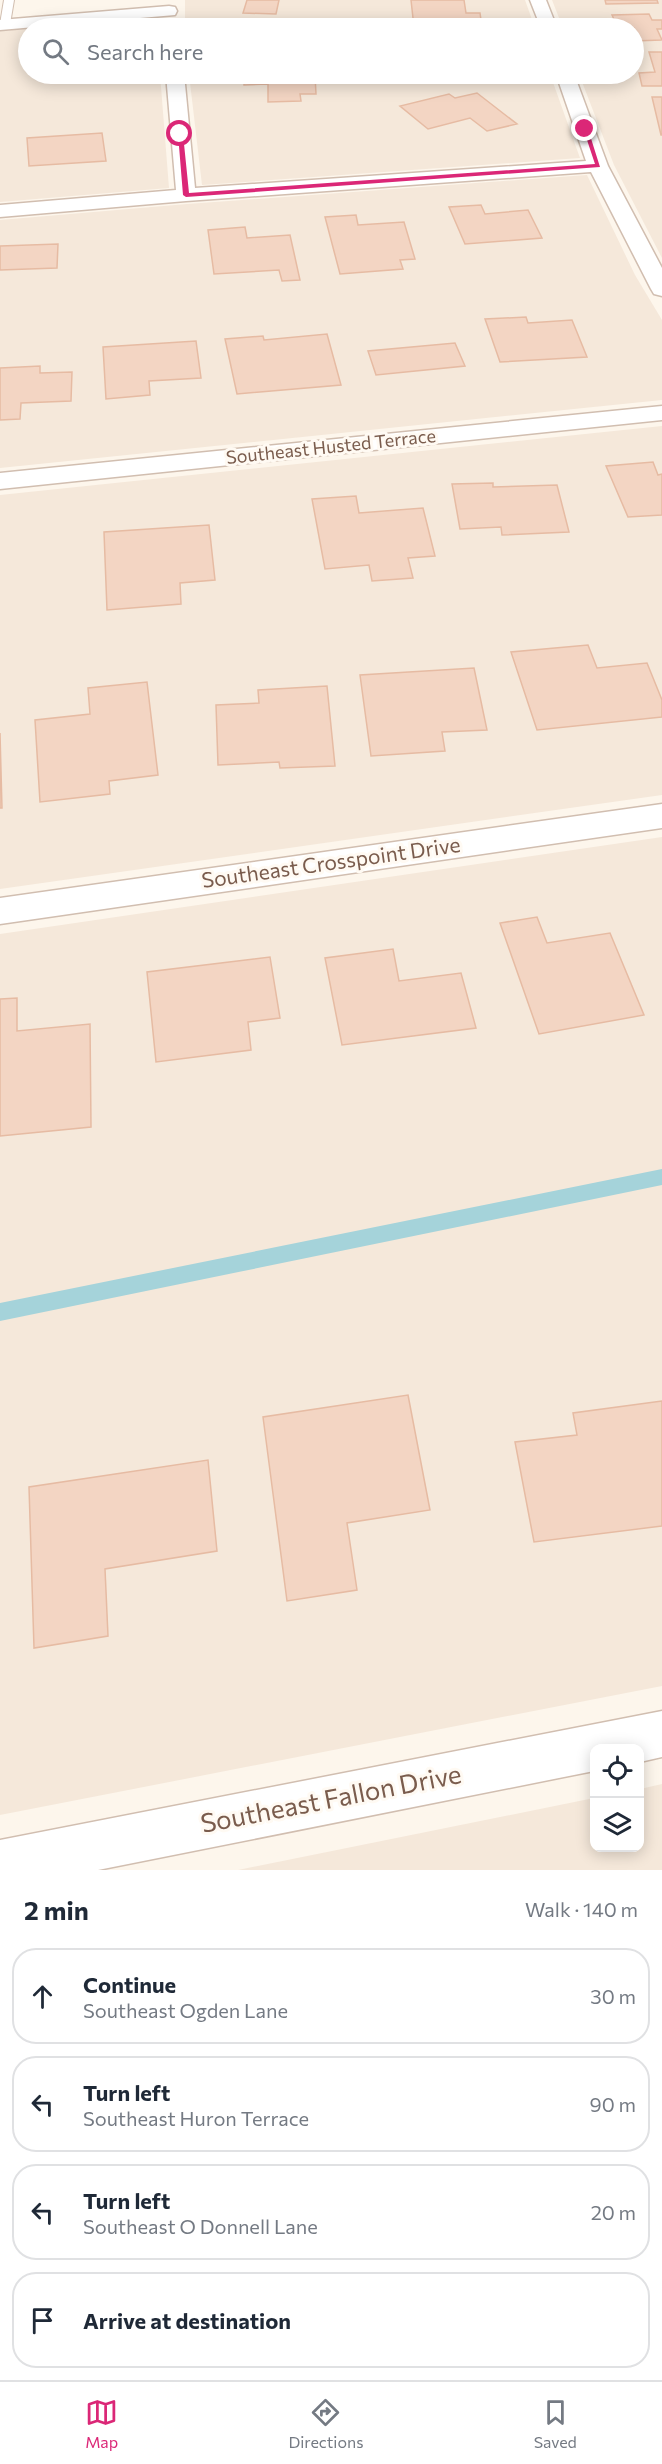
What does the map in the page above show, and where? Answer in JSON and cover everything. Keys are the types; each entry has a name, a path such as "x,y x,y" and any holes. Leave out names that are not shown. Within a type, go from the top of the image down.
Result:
{"street":[{"path":"538,0 545,18"},
{"path":"94,18 169,13"},
{"path":"3,24 18,23"},
{"path":"176,84 186,195"},
{"path":"569,84 598,166 662,289"},
{"path":"0,211 186,195 598,166"},
{"name":"Southeast Husted Terrace","path":"0,481 662,413"},
{"name":"Southeast Crosspoint Drive","path":"0,911 662,816"},
{"name":"Southeast Fallon Drive","path":"0,1865 662,1734"}],"lane":[{"path":"3,24 9,0"}],"shaded area":[{"path":"185,0 525,0 531,18 185,18"},
{"path":"552,0 662,0 662,258 614,165 583,84 644,84 644,18 559,18"},
{"path":"18,30 18,84 161,84 169,188 0,202 0,31"},
{"path":"190,84 554,84 580,158 202,185"},
{"path":"587,175 635,275 662,320 662,400 0,468 0,220"},
{"path":"662,426 662,795 0,889 0,495"},
{"path":"662,837 662,1686 0,1815 0,934"},
{"path":"662,1784 662,1870 238,1870 590,1799 590,1852 644,1852 644,1788"}],"building":[{"path":"247,0 279,0 276,14 243,13"},
{"path":"411,0 464,0 466,13 480,13 481,18 413,18"},
{"path":"605,0 657,0 658,3 606,4"},
{"path":"649,14 652,20 662,20 662,29 657,29 662,40 644,41 644,18 613,18 612,15"},
{"path":"649,52 662,52 662,86 642,86 644,73 655,72"},
{"path":"268,84 315,84 316,94 300,94 301,101 268,102"},
{"path":"477,93 517,124 487,131 470,118 428,129 400,106 449,94 455,98"},
{"path":"652,97 662,97 662,135 661,135"},
{"path":"102,133 106,161 29,166 27,138"},
{"path":"481,205 485,214 528,210 542,238 465,244 449,207"},
{"path":"356,215 358,225 404,222 415,259 400,260 403,269 340,274 325,217"},
{"path":"245,227 247,238 290,235 300,280 282,281 279,270 214,274 208,230"},
{"path":"58,244 57,268 0,270 0,246"},
{"path":"526,317 528,323 572,320 587,357 500,362 485,319"},
{"path":"327,334 341,385 237,394 225,339 263,336 264,340"},
{"path":"196,341 201,378 149,381 150,395 106,399 103,347"},
{"path":"455,343 465,366 376,375 368,351"},
{"path":"40,366 40,373 72,372 71,401 21,403 20,419 0,420 0,368"},
{"path":"653,462 658,475 662,474 662,515 628,517 606,466"},
{"path":"493,483 493,487 557,485 569,532 502,535 501,527 460,529 452,484"},
{"path":"356,496 359,513 423,508 435,556 408,558 413,578 372,581 369,565 325,569 312,499"},
{"path":"209,525 215,580 180,583 181,604 107,610 104,532"},
{"path":"588,645 597,668 647,663 662,700 662,717 537,730 511,652"},
{"path":"474,668 487,730 442,732 445,751 371,756 360,675"},
{"path":"147,682 158,775 109,781 110,794 40,802 35,720 90,714 88,688"},
{"path":"327,686 335,766 280,768 279,762 218,765 216,705 259,703 258,690"},
{"path":"0,733 2,808 0,808"},
{"path":"537,917 547,943 610,933 644,1015 539,1034 500,923"},
{"path":"393,949 399,981 461,973 476,1028 342,1045 325,958"},
{"path":"270,957 280,1018 248,1022 251,1050 156,1062 147,972"},
{"path":"17,998 17,1031 90,1024 91,1127 0,1136 0,999"},
{"path":"408,1395 430,1510 347,1523 357,1590 287,1601 263,1417"},
{"path":"662,1401 662,1526 534,1542 515,1442 577,1435 573,1413"},
{"path":"208,1460 217,1551 105,1569 108,1636 34,1648 29,1487"}],"waterway":[{"path":"0,1312 662,1177"}],"route":[{"path":"180,134 186,195 598,166 585,129"}]}
